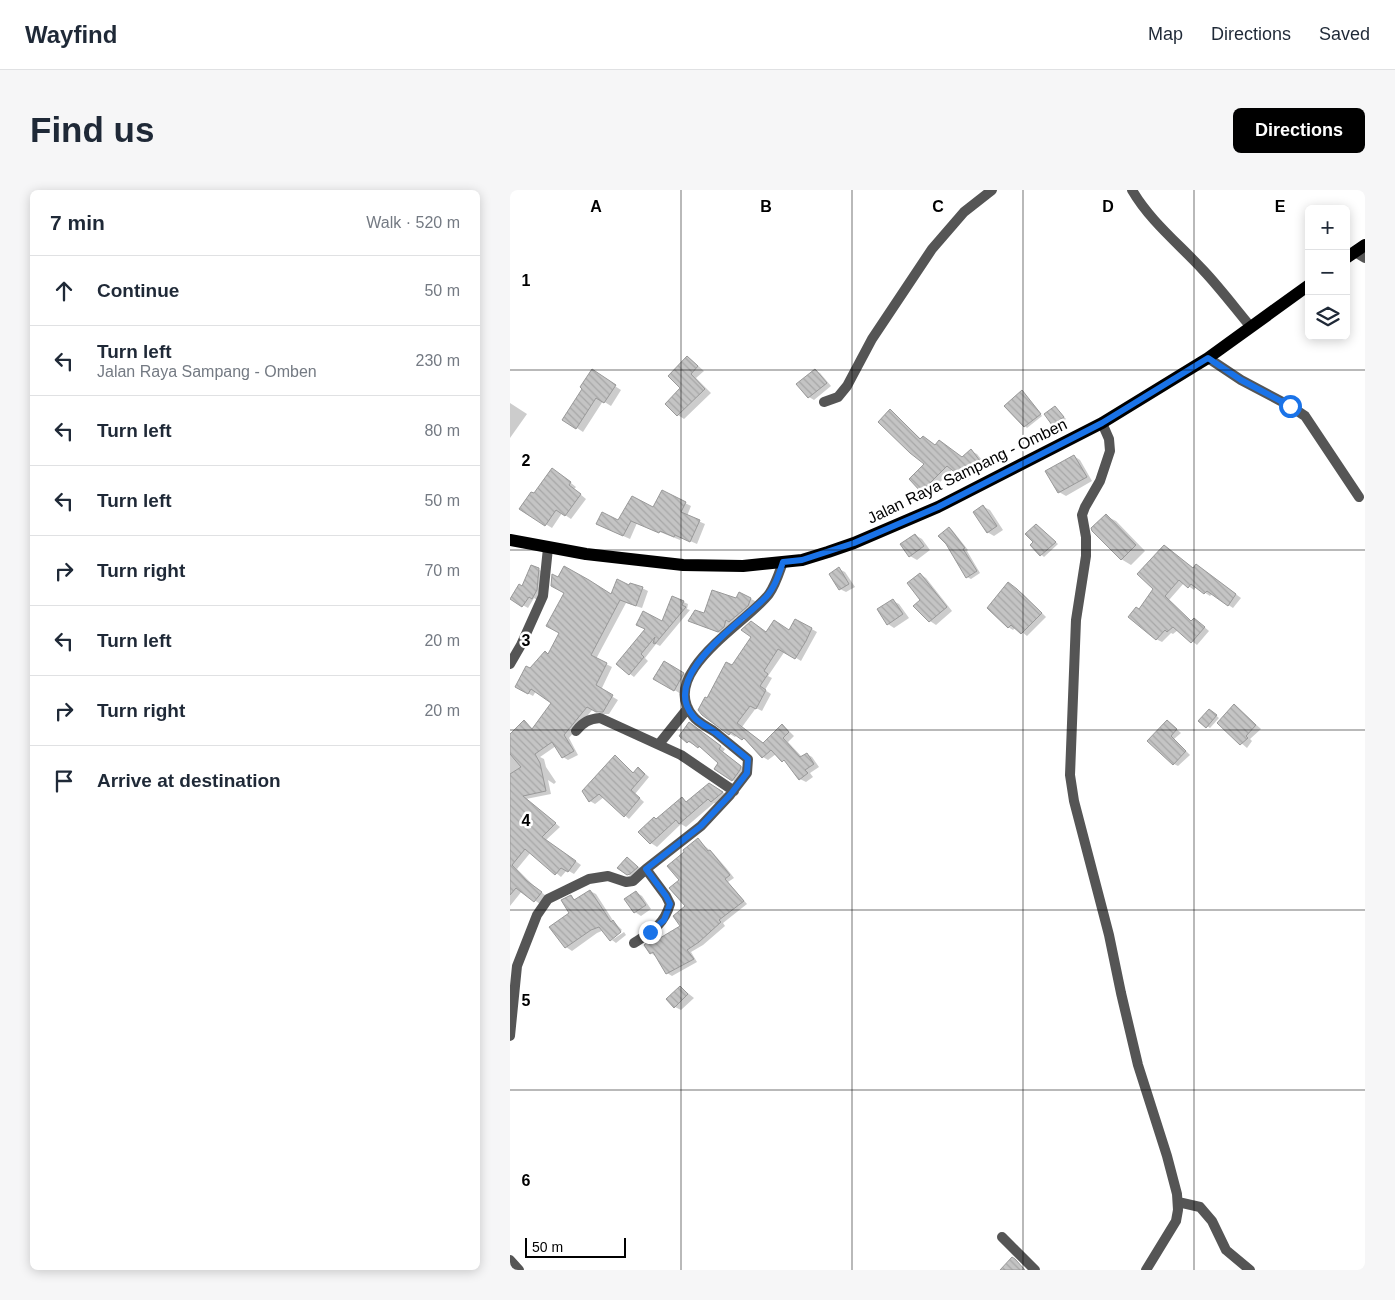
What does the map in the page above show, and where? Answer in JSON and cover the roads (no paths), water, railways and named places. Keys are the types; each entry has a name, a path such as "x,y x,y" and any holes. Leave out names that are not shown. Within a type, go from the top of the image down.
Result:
{"main road":[{"name":"Jalan Raya Sampang - Omben","path":"510,540 621,559 682,565 742,566 802,560 854,543 938,507 1102,423 1208,358 1305,288"}],"street":[{"path":"824,402 838,397 847,386 872,339 932,249 964,212 992,190"},
{"path":"1132,190 1138,201 1164,231 1204,271 1250,326"},
{"path":"1208,358 1241,380 1305,416 1358,497"},
{"path":"1102,423 1109,439 1110,450 1100,481 1082,515 1086,537 1086,556 1076,620 1070,775 1074,801 1109,935 1120,993 1138,1065 1167,1156 1178,1202 1176,1221 1146,1270"},
{"path":"510,664 521,645 543,596 548,548"},
{"path":"510,1036 516,966 537,915 548,899 589,879 608,876 626,882 633,881 701,826 747,773 748,759 693,717 684,701 686,685 693,669 705,654 768,595 776,582 783,562"},
{"path":"660,744 688,708"},
{"path":"576,731 583,722 600,718 681,755 734,790"},
{"path":"634,943 664,920 670,904 646,869"},
{"path":"1178,1202 1200,1208 1212,1221 1226,1250 1250,1270"},
{"path":"1002,1237 1035,1270"},
{"path":"510,1260 519,1270"}]}
